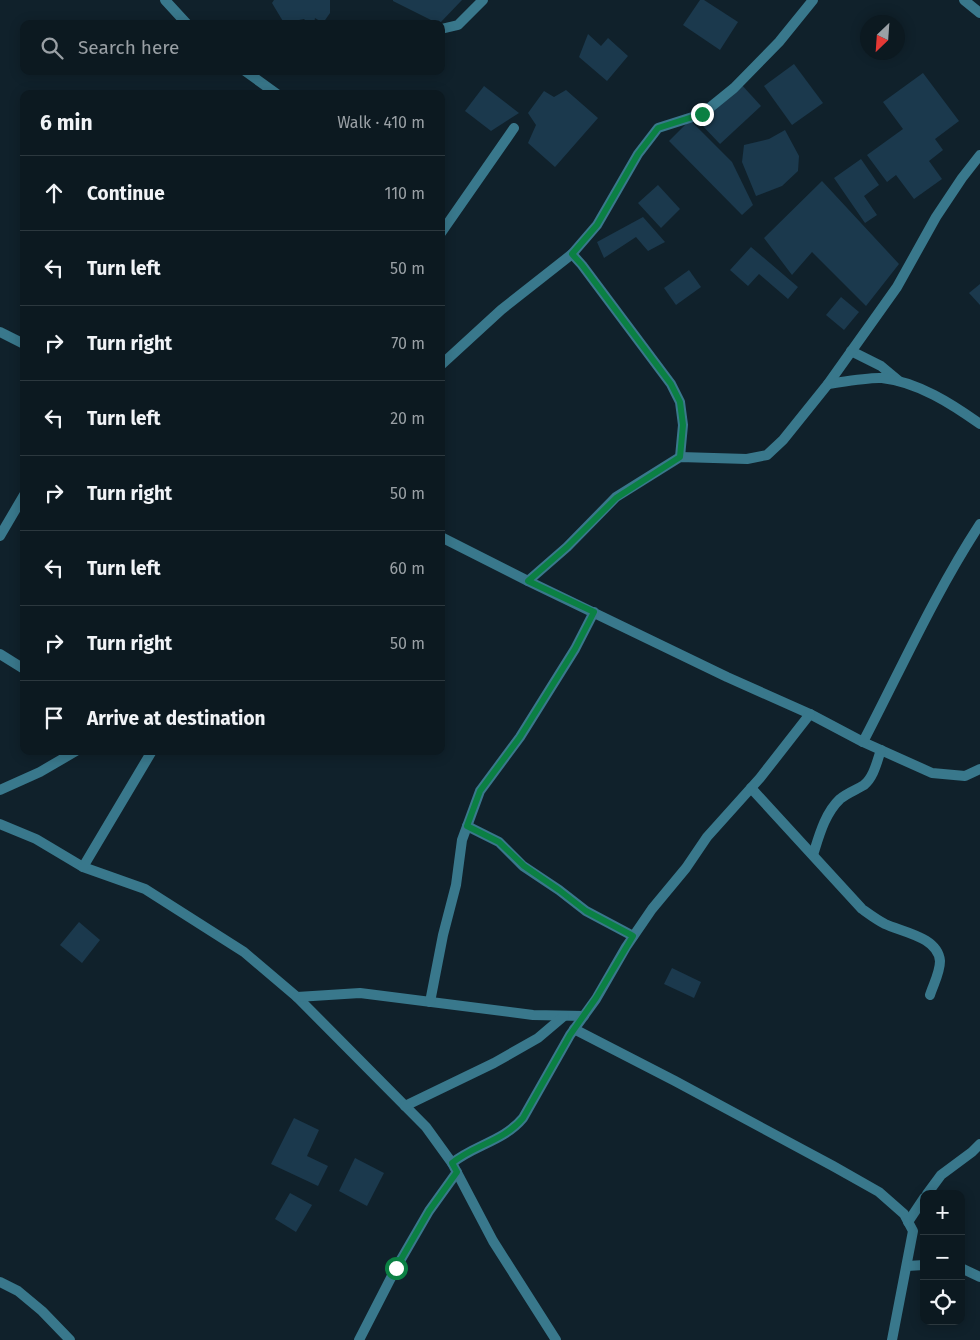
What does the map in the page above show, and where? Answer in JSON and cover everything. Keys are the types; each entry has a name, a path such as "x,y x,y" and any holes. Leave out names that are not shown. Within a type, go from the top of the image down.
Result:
{"street":[{"path":"165,0 183,20"},
{"path":"445,28 458,25 483,0"},
{"path":"445,361 501,310 572,254 597,225 638,154 658,128 702,114 734,88 779,42 813,0"},
{"path":"964,0 980,13"},
{"path":"251,75 271,90"},
{"path":"445,227 514,128"},
{"path":"528,581 567,547 616,498 680,457 748,459 767,455 783,440 828,384 897,287 936,217 980,155"},
{"path":"572,254 671,384 680,402 683,425 680,457"},
{"path":"0,332 20,342"},
{"path":"851,351 881,366 902,383"},
{"path":"828,384 882,378 918,387 954,406 980,424"},
{"path":"0,536 20,502"},
{"path":"863,742 928,612 958,557 980,524"},
{"path":"445,539 727,677 810,714 863,742 932,773 966,776 980,769"},
{"path":"430,1002 443,934 456,885 462,840 480,791 520,737 575,649 594,612"},
{"path":"0,654 20,666"},
{"path":"359,1340 396,1268 463,1154 498,1139 514,1128 523,1118 574,1029 652,908 686,868 707,837 751,788 810,714"},
{"path":"813,855 832,810 840,799 865,784 871,777 881,750"},
{"path":"0,790 40,772 69,755"},
{"path":"83,867 150,755"},
{"path":"751,788 862,909 884,924 914,934 933,946 940,960 930,995"},
{"path":"0,824 36,839 83,867 145,889 244,952 297,997 426,1127 454,1167 493,1240 556,1340"},
{"path":"467,826 499,842 524,866 586,911 633,936"},
{"path":"297,997 360,993 533,1015 584,1016"},
{"path":"405,1106 531,1042 564,1016"},
{"path":"574,1029 676,1080 856,1179 879,1192 904,1214 913,1231 892,1340"},
{"path":"930,1190 941,1175 980,1144"},
{"path":"908,1222 920,1204"},
{"path":"907,1266 920,1265"},
{"path":"965,1270 980,1277"},
{"path":"0,1282 18,1291 42,1311 70,1340"}],"building":[{"path":"274,0 330,0 330,13 325,20 315,18 315,20 282,20 272,3"},
{"path":"462,0 443,20 431,20 393,1"},
{"path":"700,0 704,0 738,22 720,50 683,25"},
{"path":"588,34 601,46 608,38 628,56 607,81 579,57"},
{"path":"794,64 823,103 792,125 764,86"},
{"path":"923,73 959,121 935,139 943,150 929,161 942,179 914,199 896,175 887,182 867,155 903,129 883,102"},
{"path":"740,83 761,106 720,144 699,122"},
{"path":"484,86 519,113 491,131 465,111"},
{"path":"566,90 598,118 555,167 528,143 536,125 528,113 544,91 554,97"},
{"path":"690,120 732,162 753,205 742,215 669,141"},
{"path":"785,130 799,156 798,171 782,186 756,196 742,162 744,145 769,139"},
{"path":"861,159 879,185 864,196 877,215 865,223 834,178"},
{"path":"822,181 899,264 866,306 812,252 792,275 764,238"},
{"path":"658,185 680,209 661,228 638,203"},
{"path":"643,217 665,242 648,251 636,237 604,258 597,242"},
{"path":"751,247 798,287 788,299 759,274 748,286 730,270"},
{"path":"689,270 701,287 676,305 664,288"},
{"path":"980,284 980,305 969,293"},
{"path":"841,297 859,312 844,330 826,315"},
{"path":"79,922 100,940 82,963 60,945"},
{"path":"672,968 701,982 694,998 664,984"},
{"path":"294,1118 319,1130 307,1156 328,1166 318,1186 271,1164"},
{"path":"355,1158 384,1173 367,1206 339,1191"},
{"path":"290,1193 312,1205 296,1232 275,1219"}],"route":[{"path":"396,1268 429,1211 457,1172 452,1163 463,1154 498,1139 514,1128 523,1118 570,1035 596,998 633,936 586,911 524,866 499,842 467,826 480,791 520,737 575,649 594,612 528,581 567,547 616,498 680,457 683,425 680,402 671,384 572,254 597,225 638,154 658,128 702,114"}]}
